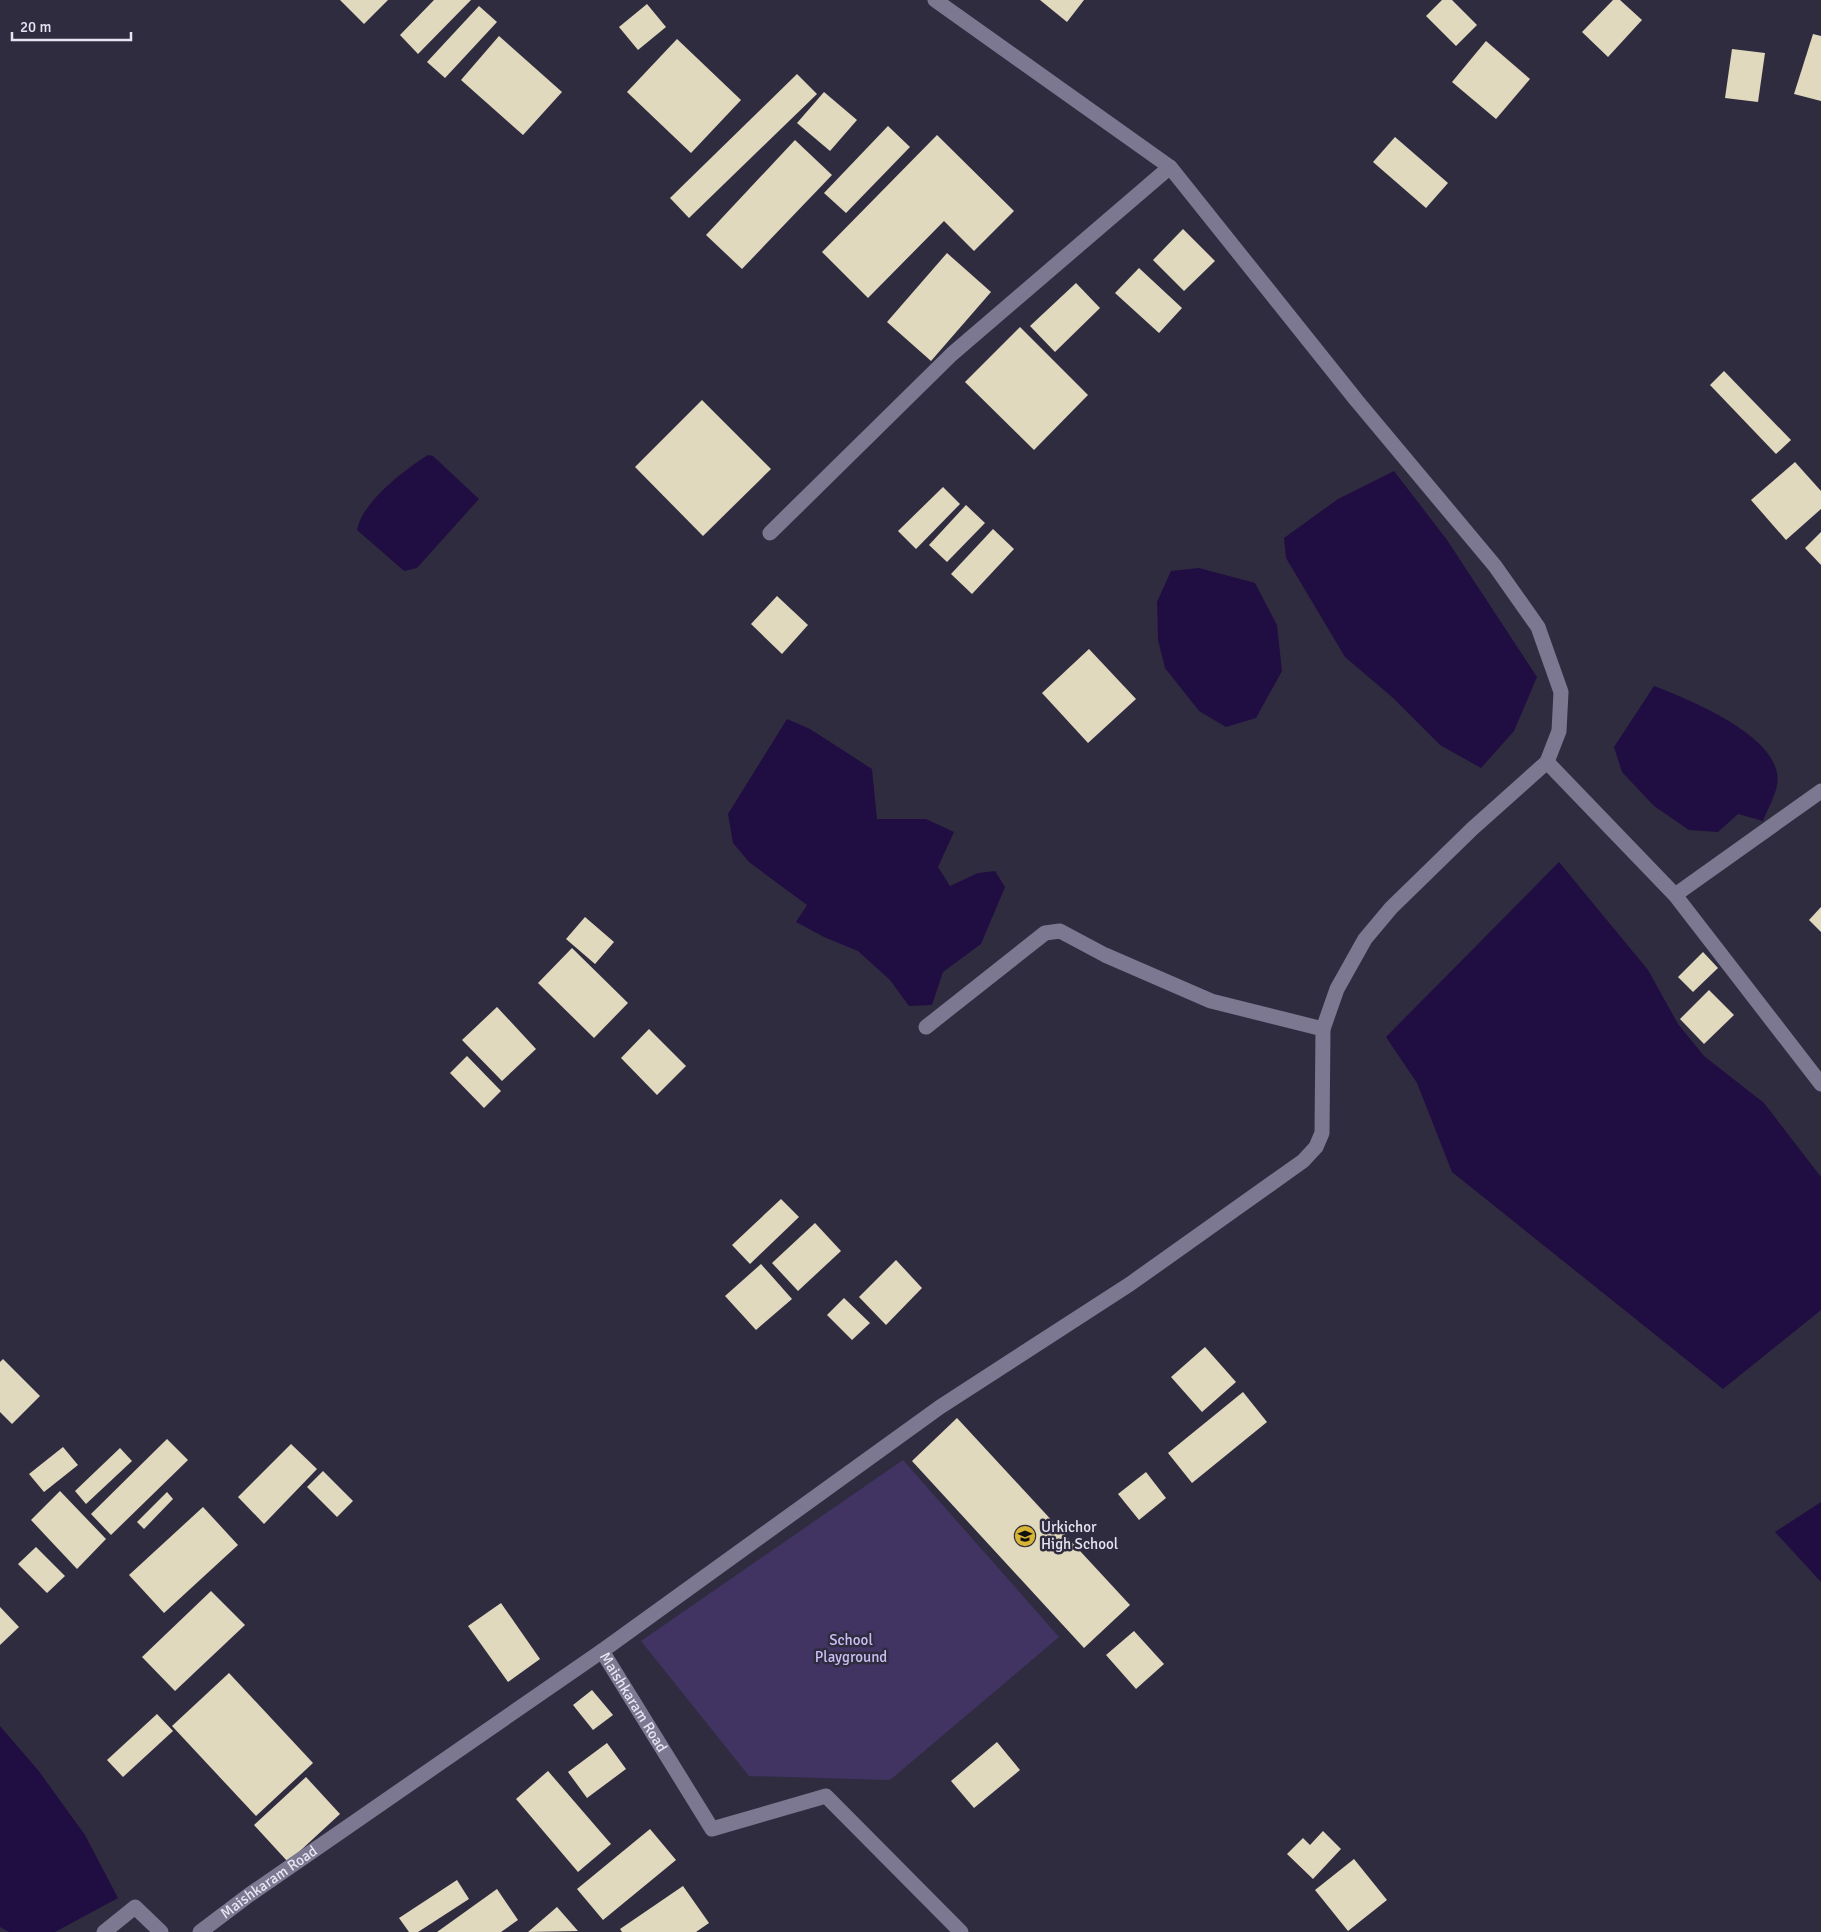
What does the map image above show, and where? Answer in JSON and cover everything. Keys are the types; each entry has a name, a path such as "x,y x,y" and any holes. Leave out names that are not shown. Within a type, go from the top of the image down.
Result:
{"street":[{"path":"602,1651 940,1408 1130,1284 1303,1161 1316,1148 1322,1133 1323,1029 1337,989 1365,940 1391,908 1472,829 1547,762 1559,730 1561,692 1538,627 1495,566 1357,401 1170,167 935,0"},
{"path":"770,533 952,354 1170,167"},
{"path":"1547,762 1675,894 1821,1084"},
{"path":"1675,894 1821,790"},
{"path":"926,1027 1045,933 1060,932 1105,955 1211,1001 1323,1029"},
{"name":"Maishkaram Road","path":"200,1932 249,1895 602,1651 712,1829 826,1796 961,1932"},
{"path":"104,1932 135,1907 161,1932"}],"green space":[{"name":"School Playground","path":"903,1460 1059,1637 890,1780 749,1776 641,1641"}],"shaded area":[{"path":"428,455 433,456 479,499 417,568 404,571 357,530 361,519 375,498 407,469"},
{"path":"1394,471 1447,540 1537,677 1514,731 1481,768 1440,745 1392,697 1345,657 1286,558 1284,538 1338,499"},
{"path":"1199,568 1255,583 1277,625 1282,671 1256,718 1226,727 1199,711 1165,668 1158,640 1157,602 1171,571"},
{"path":"1654,686 1689,700 1732,723 1751,736 1766,752 1776,768 1777,785 1763,821 1738,814 1718,832 1689,830 1654,806 1622,772 1614,747"},
{"path":"787,719 810,729 872,769 877,819 926,819 954,832 938,867 950,886 978,873 995,871 1005,887 981,944 943,972 932,1005 909,1006 890,980 858,951 824,937 796,922 807,905 749,862 733,843 728,814"},
{"path":"1559,862 1648,970 1678,1024 1704,1056 1764,1103 1821,1177 1821,1310 1723,1389 1452,1172 1417,1083 1386,1037"},
{"path":"1821,1502 1821,1582 1775,1532"},
{"path":"0,1726 38,1770 85,1835 118,1898 55,1932 9,1932 0,1927"}],"building":[{"path":"340,0 388,0 364,24"},
{"path":"434,0 471,0 418,54 400,35"},
{"path":"1040,0 1084,0 1067,22"},
{"path":"1442,0 1452,0 1477,25 1456,46 1426,16"},
{"path":"1613,0 1620,0 1642,20 1608,57 1582,32"},
{"path":"647,4 666,27 638,50 619,27"},
{"path":"479,6 497,22 445,78 427,62"},
{"path":"1813,34 1821,36 1821,101 1794,94"},
{"path":"499,36 562,92 523,135 461,80"},
{"path":"677,39 741,100 691,153 627,92"},
{"path":"1486,41 1530,79 1496,119 1452,82"},
{"path":"1732,49 1765,53 1758,102 1725,98"},
{"path":"797,74 817,94 689,218 670,198"},
{"path":"824,92 857,120 830,151 797,123"},
{"path":"888,126 910,147 846,213 824,193"},
{"path":"937,135 1014,211 974,251 944,221 868,298 822,252"},
{"path":"1395,137 1448,183 1426,208 1373,162"},
{"path":"795,140 832,175 742,269 706,235"},
{"path":"1183,229 1215,261 1184,291 1153,260"},
{"path":"947,253 991,292 931,361 887,322"},
{"path":"1139,268 1182,308 1159,333 1115,293"},
{"path":"1076,283 1100,308 1055,352 1030,326"},
{"path":"1020,327 1088,395 1034,450 965,382"},
{"path":"1724,371 1791,440 1776,454 1710,385"},
{"path":"702,400 771,469 703,536 635,467"},
{"path":"1795,462 1821,491 1821,509 1786,540 1751,500"},
{"path":"943,487 960,504 916,549 898,531"},
{"path":"966,505 985,523 947,562 929,545"},
{"path":"993,529 1014,549 972,594 951,574"},
{"path":"1821,532 1821,565 1805,548"},
{"path":"777,596 808,625 782,654 751,624"},
{"path":"1089,649 1136,699 1088,743 1042,693"},
{"path":"1821,907 1821,932 1809,920"},
{"path":"585,917 614,942 595,964 566,939"},
{"path":"572,948 628,1003 594,1038 538,983"},
{"path":"1703,952 1718,968 1693,992 1678,977"},
{"path":"1709,990 1734,1015 1704,1044 1680,1019"},
{"path":"497,1007 536,1049 502,1081 462,1040"},
{"path":"649,1029 686,1066 657,1095 621,1058"},
{"path":"467,1056 501,1091 484,1108 450,1073"},
{"path":"781,1199 799,1217 750,1264 732,1245"},
{"path":"815,1223 841,1251 798,1291 772,1263"},
{"path":"896,1260 922,1288 886,1325 859,1297"},
{"path":"761,1264 792,1299 756,1330 725,1296"},
{"path":"844,1298 870,1323 852,1340 827,1315"},
{"path":"1205,1347 1236,1382 1202,1412 1171,1377"},
{"path":"3,1359 40,1396 12,1424 0,1412 0,1362"},
{"path":"1243,1392 1267,1422 1192,1483 1168,1453"},
{"path":"957,1418 1130,1605 1084,1648 912,1461"},
{"path":"167,1439 188,1460 111,1535 91,1514"},
{"path":"291,1444 317,1469 264,1524 238,1497"},
{"path":"63,1447 78,1465 44,1492 29,1474"},
{"path":"120,1448 132,1461 86,1504 75,1491"},
{"path":"323,1471 353,1501 337,1517 307,1487"},
{"path":"1146,1472 1166,1498 1139,1520 1118,1494"},
{"path":"60,1491 106,1539 77,1569 31,1520"},
{"path":"167,1492 173,1499 144,1529 137,1522"},
{"path":"203,1507 238,1545 164,1613 129,1575"},
{"path":"36,1547 65,1576 47,1593 18,1564"},
{"path":"211,1591 245,1625 175,1691 142,1657"},
{"path":"501,1603 540,1659 508,1682 468,1626"},
{"path":"0,1607 19,1627 0,1645"},
{"path":"1134,1631 1164,1664 1136,1689 1106,1655"},
{"path":"229,1673 313,1763 256,1816 172,1726"},
{"path":"592,1690 613,1715 593,1730 573,1705"},
{"path":"157,1714 173,1731 123,1777 107,1760"},
{"path":"997,1742 1020,1770 974,1808 951,1781"},
{"path":"607,1743 626,1769 587,1798 568,1772"},
{"path":"548,1771 611,1844 578,1872 516,1799"},
{"path":"306,1777 340,1814 288,1862 254,1825"},
{"path":"650,1829 676,1860 603,1920 577,1889"},
{"path":"1323,1831 1341,1849 1313,1879 1287,1854 1303,1838 1310,1845"},
{"path":"1354,1859 1387,1900 1348,1931 1315,1890"},
{"path":"457,1880 469,1899 418,1932 409,1932 399,1918"},
{"path":"683,1886 709,1923 696,1932 622,1932 620,1929"},
{"path":"497,1889 518,1920 501,1932 437,1932"},
{"path":"557,1907 578,1931 528,1932"}],"place":[{"name":"Urkichor High School","path":"1025,1536"}]}
